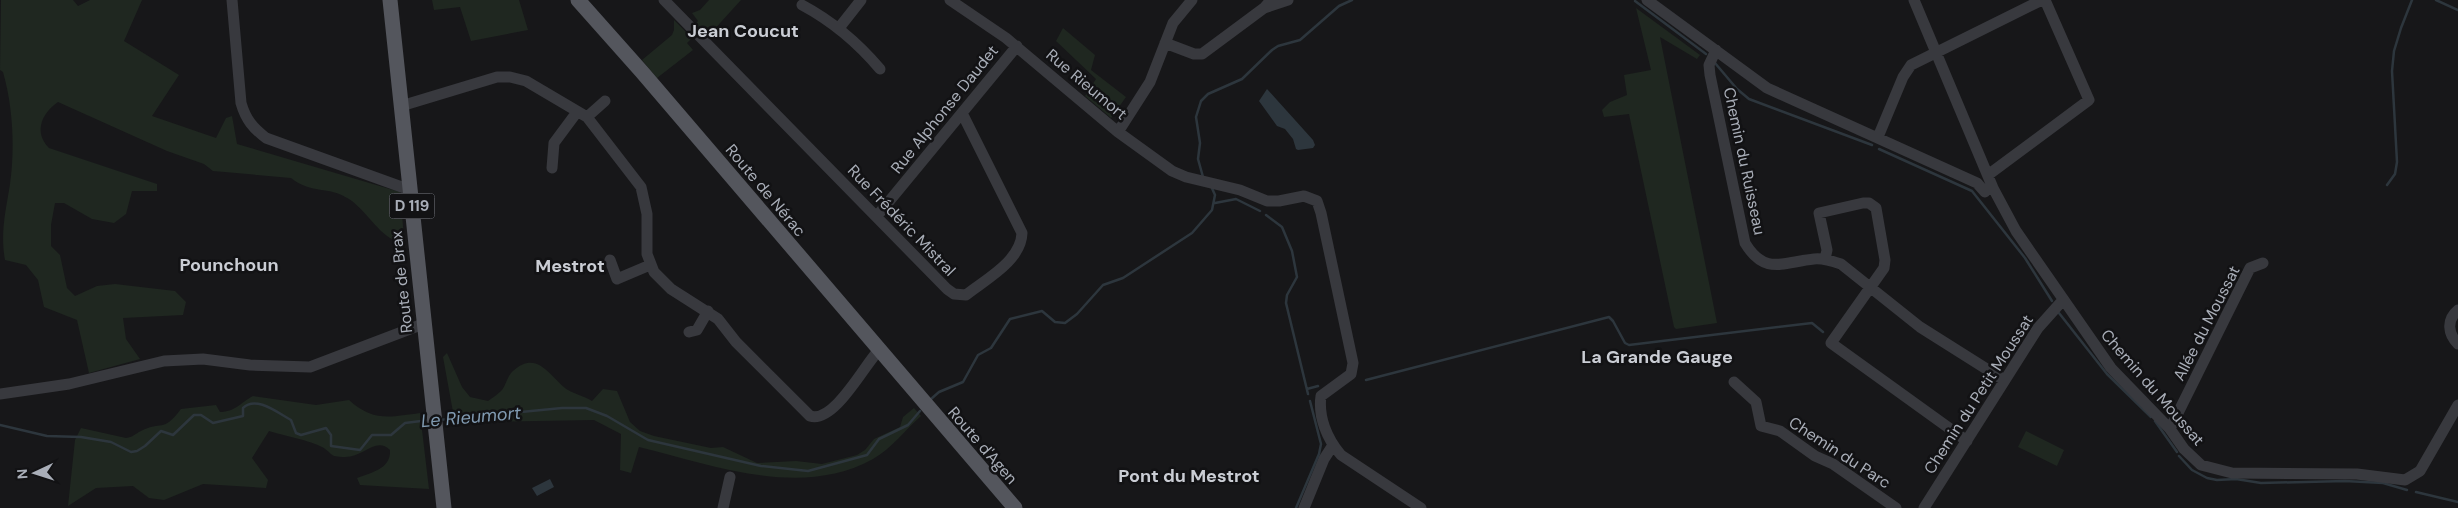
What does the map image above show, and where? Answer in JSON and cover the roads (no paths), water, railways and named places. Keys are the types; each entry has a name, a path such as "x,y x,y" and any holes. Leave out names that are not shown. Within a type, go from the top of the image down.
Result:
{"main road":[{"name":"Route de Brax","path":"390,0 444,508"},
{"name":"Route de Nérac","path":"578,0 642,72 925,404"},
{"name":"Route d'Agen","path":"925,404 1014,508"}],"street":[{"path":"232,0 241,103 245,116 252,128 266,138 410,190"},
{"name":"Rue Frédéric Mistral","path":"664,0 954,294 966,295 1015,255 1022,241 1020,225 962,113"},
{"path":"839,28 861,0"},
{"name":"Rue Rieumort","path":"950,0 1017,46 1118,132 1172,171 1240,190 1267,201 1279,202 1304,196 1312,198 1319,205 1354,363 1350,374 1321,396 1322,415 1326,433 1333,446"},
{"path":"1118,132 1150,82 1173,22 1192,0"},
{"path":"1166,43 1194,54 1202,54 1268,4 1288,0"},
{"path":"1647,0 1767,88 1978,183 1986,192"},
{"name":"Chemin du Moussat","path":"1914,0 2007,216 2111,368 2170,429 2184,449 2201,465 2232,473 2357,474 2405,480 2411,478 2424,466 2458,405"},
{"path":"1878,137 1906,70 1911,65 2043,0 2088,100 1988,175"},
{"path":"802,5 839,28 868,54 880,69"},
{"name":"Rue Alphonse Daudet","path":"878,216 1017,46"},
{"name":"Chemin du Ruisseau","path":"1716,50 1709,65 1710,75 1745,243 1759,260 1770,265 1783,266 1814,259 1825,259"},
{"path":"402,106 497,77 506,76 526,81 582,114 636,178 643,192 647,205 646,244 650,265 659,278 671,290 708,311 807,414 815,418 823,415 844,396 879,350"},
{"path":"552,168 554,143 582,114 605,101"},
{"path":"1967,440 1831,343 1870,287 1884,268 1885,260 1876,208 1869,203 1819,212 1827,250 1825,259 1840,264 1870,287 1920,327 2004,380"},
{"path":"610,260 617,280 650,265"},
{"name":"Allée du Moussat","path":"2170,429 2250,268 2263,263"},
{"name":"Chemin du Petit Moussat","path":"1924,508 2038,328 2063,300"},
{"path":"2458,310 2454,313 2449,326 2450,333 2458,344"},
{"path":"689,332 697,330 708,311"},
{"path":"0,394 69,384 164,361 204,359 250,365 310,367 423,324"},
{"name":"Chemin du Parc","path":"1734,382 1756,402 1760,426 1780,431 1815,456 1833,464 1896,508"},
{"path":"1304,508 1324,459 1333,446 1341,454 1421,508"},
{"path":"723,508 730,477"}],"waterway":[{"name":"Le Rieumort","path":"1203,177 1198,159 1200,143 1196,117 1201,101 1208,94 1242,79 1272,50 1278,46 1300,40 1339,6 1352,0"},
{"path":"2387,185 2395,174 2397,162 2392,71 2394,51 2412,0"},
{"path":"2436,0 2458,10"},
{"path":"1635,1 1706,54"},
{"path":"1715,63 1737,89 1749,99 1872,145"},
{"path":"1879,149 1972,191 2025,258 2052,301"},
{"name":"Le Rieumort","path":"931,399 939,392 963,382 978,355 991,348 1010,319 1042,311 1055,322 1065,323 1077,314 1103,285 1123,278 1192,233 1212,210 1215,195 1211,186"},
{"path":"1215,203 1236,199 1260,211"},
{"path":"1266,215 1282,227 1292,251 1297,277 1287,295 1286,303 1308,394"},
{"path":"2059,313 2107,374 2151,417"},
{"path":"1366,380 1609,317 1625,343 1629,345 1812,323 1823,332"},
{"path":"1307,389 1318,386"},
{"path":"1296,508 1319,454 1321,444 1310,401"},
{"name":"Le Rieumort","path":"0,425 47,436 81,437 111,442 131,452 145,446 161,431 173,435 194,415 201,415 213,423 243,416 243,408 248,404 254,403 267,406 291,420 296,433 301,435 326,428 331,435 331,446 360,450 372,435 391,435 405,423 429,420"},
{"name":"Le Rieumort","path":"439,420 562,408 586,408 607,416 648,440 761,466 808,471 867,455 879,439 908,425 920,411"},
{"path":"2155,421 2177,452"},
{"path":"2179,456 2192,470 2207,478 2217,480 2236,479 2261,483 2345,481 2383,483 2407,490"},
{"path":"2416,492 2458,502"}],"district":[{"name":"Jean Coucut","path":"743,31"},
{"name":"Pounchoun","path":"229,265"},
{"name":"Mestrot","path":"570,266"},
{"name":"La Grande Gauge","path":"1657,357"},
{"name":"Pont du Mestrot","path":"1189,476"}]}
